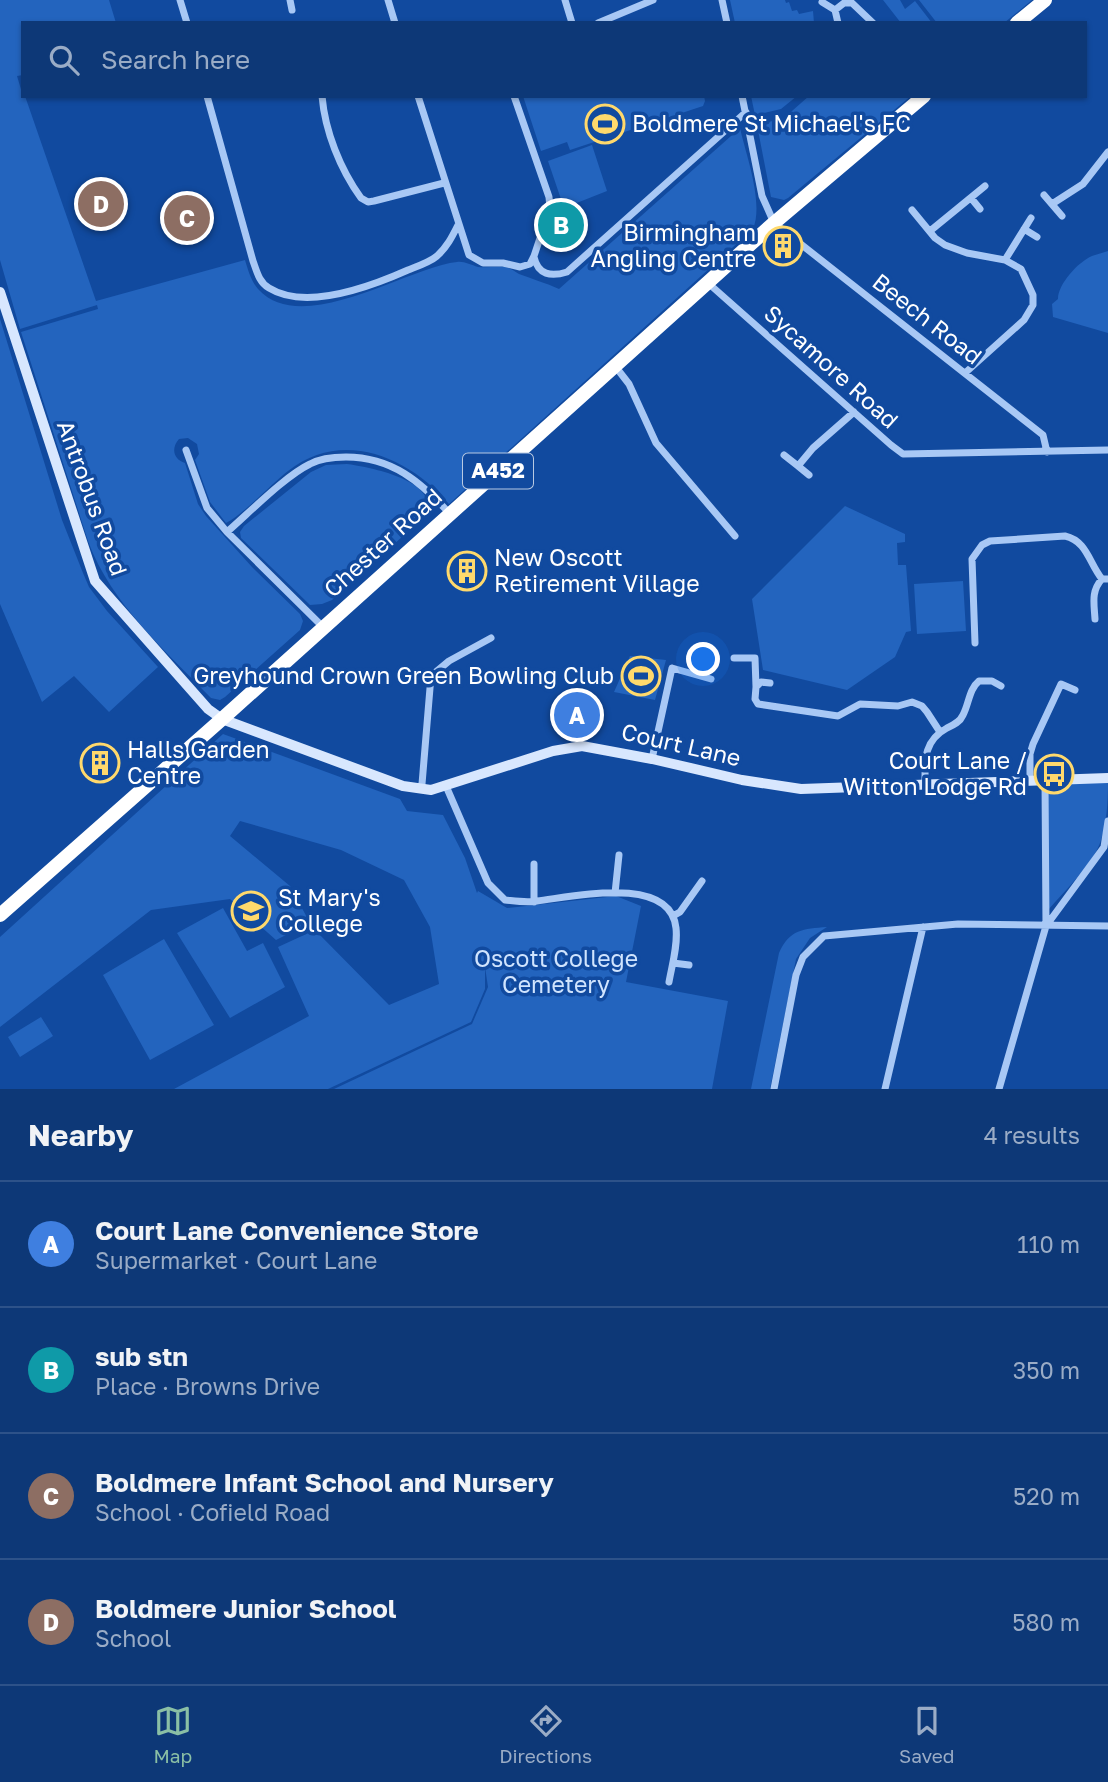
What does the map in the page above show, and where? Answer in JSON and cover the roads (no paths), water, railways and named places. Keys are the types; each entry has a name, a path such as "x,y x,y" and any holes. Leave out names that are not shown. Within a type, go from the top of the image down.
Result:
{"highway":[{"path":"1019,21 1045,0"},
{"name":"Chester Road","path":"0,915 774,223 922,98"}],"street":[{"path":"180,0 186,21"},
{"path":"290,0 292,10"},
{"path":"388,0 394,21"},
{"path":"565,0 571,21"},
{"path":"603,21 653,0"},
{"path":"722,0 727,21"},
{"path":"822,2 835,10 838,21"},
{"path":"835,10 844,3 852,3 871,21"},
{"path":"208,98 253,261 259,278 271,289 299,297 327,296 388,278 435,258 451,241 458,225"},
{"path":"322,98 327,125 337,153 361,198 368,202 374,201 444,183"},
{"path":"419,98 469,255 478,261 524,267 530,264 534,256 550,208 549,197 515,98"},
{"path":"743,98 762,196 774,223"},
{"path":"534,256 536,265 542,272 552,275 567,272 746,112"},
{"path":"1052,204 1083,184 1107,155"},
{"path":"930,231 985,186"},
{"path":"1044,195 1062,216"},
{"path":"971,198 980,209"},
{"path":"912,210 945,245 1005,260 1021,270 1033,295 1033,305 1024,320 965,373"},
{"path":"1005,260 1031,218"},
{"name":"Beech Road","path":"774,223 1043,435 1047,452"},
{"path":"1024,229 1037,237"},
{"name":"Sycamore Road","path":"707,283 903,454 1108,450"},
{"name":"Antrobus Road","path":"0,292 95,581 208,709 222,719"},
{"path":"615,366 629,384 656,443 735,536"},
{"path":"798,466 813,447 854,412"},
{"path":"186,450 207,508 227,532 323,627"},
{"path":"784,455 809,475"},
{"path":"227,532 293,475 309,464 327,458 357,457 390,464 415,479 450,514"},
{"path":"975,643 971,567 976,551 982,545 1002,539 1065,536 1073,538 1086,549 1095,570 1105,579 1093,595 1095,618"},
{"path":"418,789 422,784 431,676 449,661 491,638"},
{"path":"734,657 755,658 755,699 758,704 831,716 845,714 860,704 898,706 912,702 922,706 940,732"},
{"path":"652,759 671,668 711,678"},
{"path":"925,785 927,747 940,732 958,722 975,684 979,681 992,681 1001,686"},
{"path":"756,687 761,682 770,683"},
{"path":"1030,781 1029,764 1033,744 1061,684 1075,690"},
{"name":"Court Lane","path":"222,719 404,786 431,790 571,746 652,759 777,787 827,789 1108,778"},
{"path":"999,1089 1046,926 1045,781"},
{"path":"446,786 488,883 505,901 534,902 577,894 615,893 654,898 673,916 676,939 669,982"},
{"path":"1046,926 1104,847 1108,821"},
{"path":"615,893 619,855"},
{"path":"534,864 534,902"},
{"path":"673,916 695,899 702,881"},
{"path":"774,1089 796,975 810,947 824,936 958,924 1108,926"},
{"path":"885,1089 923,927"},
{"path":"673,963 689,965"}],"place":[{"name":"Boldmere St Michael's FC","path":"605,124"},
{"name":"Boldmere Junior School","path":"101,204"},
{"name":"Boldmere Infant School and Nursery","path":"187,218"},
{"name":"sub stn","path":"561,225"},
{"name":"Birmingham Angling Centre","path":"783,246"},
{"name":"New Oscott Retirement Village","path":"467,571"},
{"name":"Greyhound Crown Green Bowling Club","path":"641,676"},
{"name":"Court Lane Convenience Store","path":"577,715"},
{"name":"Halls Garden Centre","path":"100,763"},
{"name":"Court Lane / Witton Lodge Rd","path":"1054,774"},
{"name":"St Mary's College","path":"251,911"}],"park label":[{"name":"Oscott College Cemetery","path":"556,972"}]}
